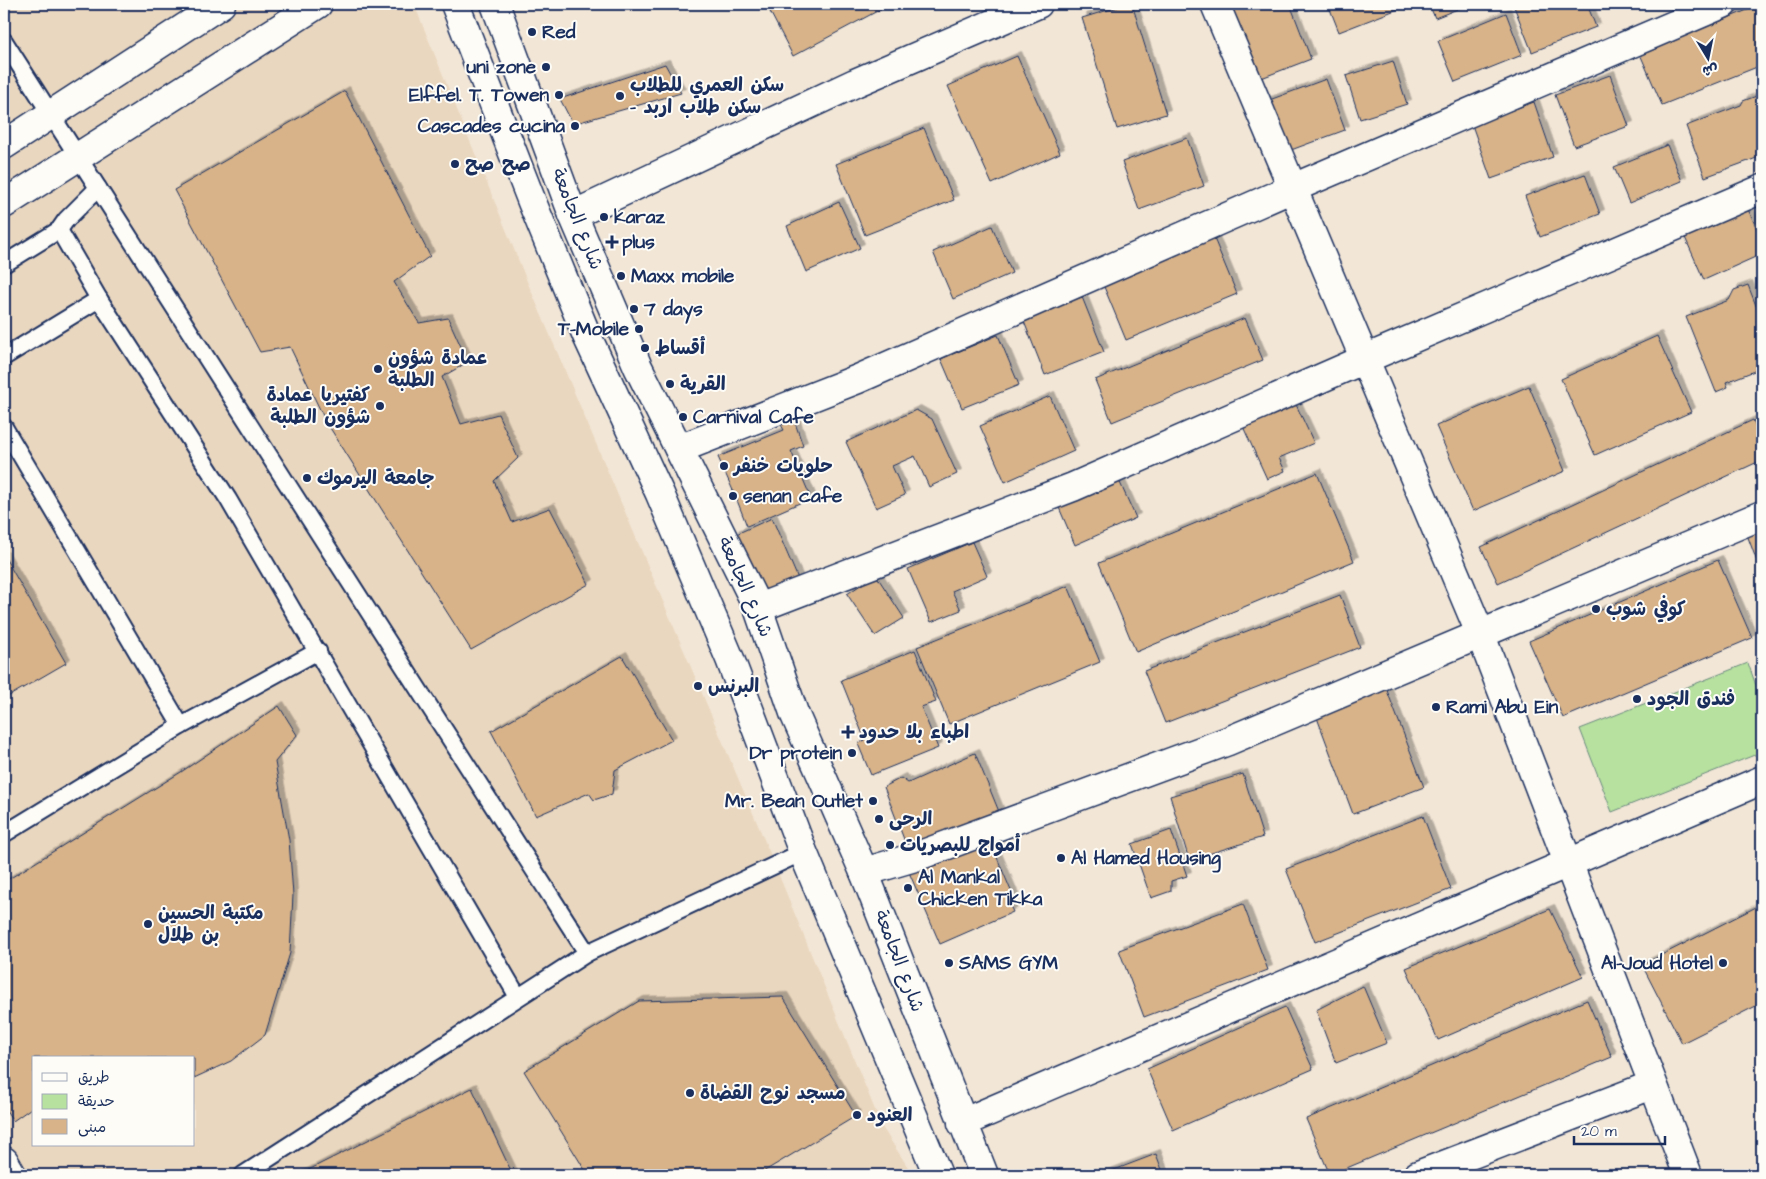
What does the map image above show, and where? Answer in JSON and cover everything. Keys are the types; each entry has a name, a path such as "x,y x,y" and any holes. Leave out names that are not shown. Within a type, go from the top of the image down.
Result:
{"street":[{"path":"4,145 221,4"},
{"path":"4,204 318,4"},
{"name":"شارع الجامعة","path":"454,4 532,202 584,327 660,494 730,659 803,852 938,1175"},
{"name":"شارع الجامعة","path":"495,4 573,215 638,367 758,608 794,713 864,872 984,1175"},
{"path":"573,215 855,83 1038,4"},
{"path":"1215,4 1480,634 1688,1175"},
{"path":"679,449 858,379 1293,188 1723,4"},
{"path":"758,608 1074,487 1364,359 1762,189"},
{"path":"864,872 916,857 1228,741 1762,515"},
{"path":"962,1123 1762,780"},
{"path":"1418,1175 1652,1085"},
{"path":"4,1161 12,1175"}],"lane":[{"path":"4,41 587,953"},
{"path":"4,264 59,230 66,220 98,188"},
{"path":"59,230 99,299 228,499 518,997"},
{"path":"4,358 99,299"},
{"path":"4,427 181,726"},
{"path":"4,834 181,726 318,651"},
{"path":"243,1175 587,953 803,852"}],"shaded area":[{"name":"جامعة اليرموك","path":"4,4 414,4 527,281 769,851 882,1127 913,1175 4,1175"}],"green space":[{"path":"1748,663 1762,702 1762,752 1612,812 1580,729"}],"building":[{"path":"766,4 881,4 883,8 793,56"},
{"path":"1132,4 1166,114 1117,129 1082,18"},
{"path":"1221,4 1290,4 1311,59 1251,82"},
{"path":"1328,4 1396,4 1398,9 1339,32"},
{"path":"1429,4 1470,4 1435,18"},
{"path":"1513,4 1587,4 1596,27 1532,52"},
{"path":"1762,4 1762,65 1662,105 1640,54"},
{"path":"1506,13 1522,55 1455,82 1438,41"},
{"path":"1017,56 1060,153 992,184 948,86"},
{"path":"1393,61 1407,104 1360,119 1346,76"},
{"name":"سكن العمري للطلاب - سكن طلاب اربد","path":"665,64 681,93 573,124 560,99"},
{"path":"1610,75 1629,126 1574,146 1555,95"},
{"path":"1326,79 1345,130 1283,153 1264,102"},
{"name":"عمادة شؤون الطلبة","path":"345,91 430,256 394,282 419,323 448,318 468,362 442,377 461,424 498,414 518,458 494,481 512,522 550,508 589,584 471,650 325,420 290,347 260,352 174,190"},
{"path":"1762,94 1762,156 1705,177 1686,126 1741,105 1743,101"},
{"path":"1534,102 1553,157 1491,179 1472,125"},
{"path":"924,128 954,200 865,235 836,164"},
{"path":"1187,138 1204,186 1139,210 1122,162"},
{"path":"1667,145 1682,181 1629,203 1614,167"},
{"path":"1585,174 1600,214 1540,237 1525,196"},
{"path":"839,202 860,248 806,272 787,226"},
{"path":"1746,205 1762,240 1762,254 1704,280 1683,233"},
{"path":"992,226 1012,273 953,299 933,252"},
{"path":"1213,236 1237,294 1126,340 1102,282"},
{"path":"1748,285 1762,321 1762,368 1726,382 1728,387 1716,392 1686,317 1729,300 1734,290"},
{"path":"1082,297 1104,352 1045,375 1023,319"},
{"path":"1245,318 1263,360 1112,422 1095,380"},
{"path":"998,335 1019,385 962,408 941,359"},
{"path":"1657,336 1691,412 1595,455 1561,379"},
{"path":"1529,386 1565,471 1473,511 1436,426"},
{"path":"1050,396 1074,451 1005,482 980,426"},
{"path":"1292,396 1314,443 1279,458 1285,471 1267,479 1240,420"},
{"path":"916,410 932,419 957,474 929,487 915,456 892,466 905,495 876,508 846,442"},
{"path":"791,411 803,446 791,451 811,498 747,526 718,457 784,430 776,416"},
{"path":"1753,420 1762,439 1762,460 1498,583 1481,547"},
{"path":"1317,473 1354,561 1136,652 1099,563"},
{"path":"1117,476 1136,518 1075,545 1057,503"},
{"path":"772,518 799,581 764,597 734,535"},
{"path":"1762,526 1762,575 1746,532"},
{"path":"972,542 987,576 952,591 961,610 931,622 908,569"},
{"path":"4,556 66,663 4,699"},
{"path":"1718,560 1752,638 1563,718 1529,641"},
{"path":"876,575 904,618 875,636 847,594"},
{"path":"1068,586 1100,662 949,724 917,647"},
{"path":"1340,595 1360,647 1165,723 1144,671"},
{"path":"915,650 936,702 921,707 938,748 871,775 858,744 865,740 841,680"},
{"path":"622,656 672,740 615,770 612,794 594,800 589,793 536,816 491,731"},
{"path":"1386,688 1424,787 1353,814 1316,715"},
{"name":"مكتبة الحسين بن طلال","path":"279,706 297,735 275,762 289,840 293,895 290,953 265,1035 231,1061 195,1078 195,1056 32,1056 32,1107 13,1121 4,1107 4,1088 11,1082 9,1073 4,1075 4,882 181,772"},
{"path":"975,753 1000,814 910,855 884,787 901,778 908,783"},
{"path":"1243,774 1263,837 1189,860 1170,796"},
{"path":"1423,816 1451,889 1315,942 1286,869"},
{"path":"1171,830 1187,876 1171,881 1171,891 1151,898 1132,844"},
{"path":"988,836 1014,898 1008,901 1013,912 940,944 908,870"},
{"path":"1243,904 1268,970 1144,1017 1119,950"},
{"path":"1762,904 1762,1003 1682,1043 1642,965"},
{"path":"1550,909 1583,977 1438,1040 1406,968"},
{"path":"1363,986 1387,1043 1336,1063 1316,1010"},
{"name":"مسجد نوح القضاة","path":"783,997 856,1116 758,1175 588,1175 524,1071 639,1001"},
{"path":"1587,1000 1612,1057 1330,1175 1306,1119"},
{"path":"1285,1007 1313,1069 1173,1130 1147,1069"},
{"path":"472,1088 513,1175 299,1175 322,1163"},
{"path":"1156,1154 1164,1175 1101,1175"}],"place":[{"name":"Red","path":"532,32"},
{"name":"uni zone","path":"546,67"},
{"name":"Elffel. T. Towen","path":"559,95"},
{"name":"سكن العمري للطلاب - سكن طلاب اربد","path":"620,96"},
{"name":"Cascades cucina","path":"575,126"},
{"name":"صح صح","path":"455,164"},
{"name":"karaz","path":"604,217"},
{"name":"plus","path":"612,242"},
{"name":"Maxx mobile","path":"621,276"},
{"name":"7 days","path":"634,309"},
{"name":"T-Mobile","path":"639,329"},
{"name":"أقساط","path":"645,348"},
{"name":"عمادة شؤون الطلبة","path":"378,369"},
{"name":"القرية","path":"670,384"},
{"name":"كفتيريا عمادة شؤون الطلبة","path":"380,406"},
{"name":"Carnival Cafe","path":"683,417"},
{"name":"حلويات خنفر","path":"724,466"},
{"name":"جامعة اليرموك","path":"307,478"},
{"name":"senan cafe","path":"733,496"},
{"name":"كوفي شوب","path":"1596,609"},
{"name":"البرنس","path":"698,686"},
{"name":"فندق الجود","path":"1637,699"},
{"name":"Rami Abu Ein","path":"1436,707"},
{"name":"اطباء بلا حدود","path":"848,732"},
{"name":"Dr protein","path":"852,753"},
{"name":"Mr. Bean Outlet","path":"873,801"},
{"name":"الرحى","path":"879,819"},
{"name":"أمواج للبصريات","path":"890,845"},
{"name":"Al Hamed Housing","path":"1061,858"},
{"name":"Al Mankal Chicken Tikka","path":"908,888"},
{"name":"مكتبة الحسين بن طلال","path":"148,924"},
{"name":"SAMS GYM","path":"949,963"},
{"name":"Al-Joud Hotel","path":"1723,963"},
{"name":"مسجد نوح القضاة","path":"690,1093"},
{"name":"العنود","path":"857,1115"}]}
